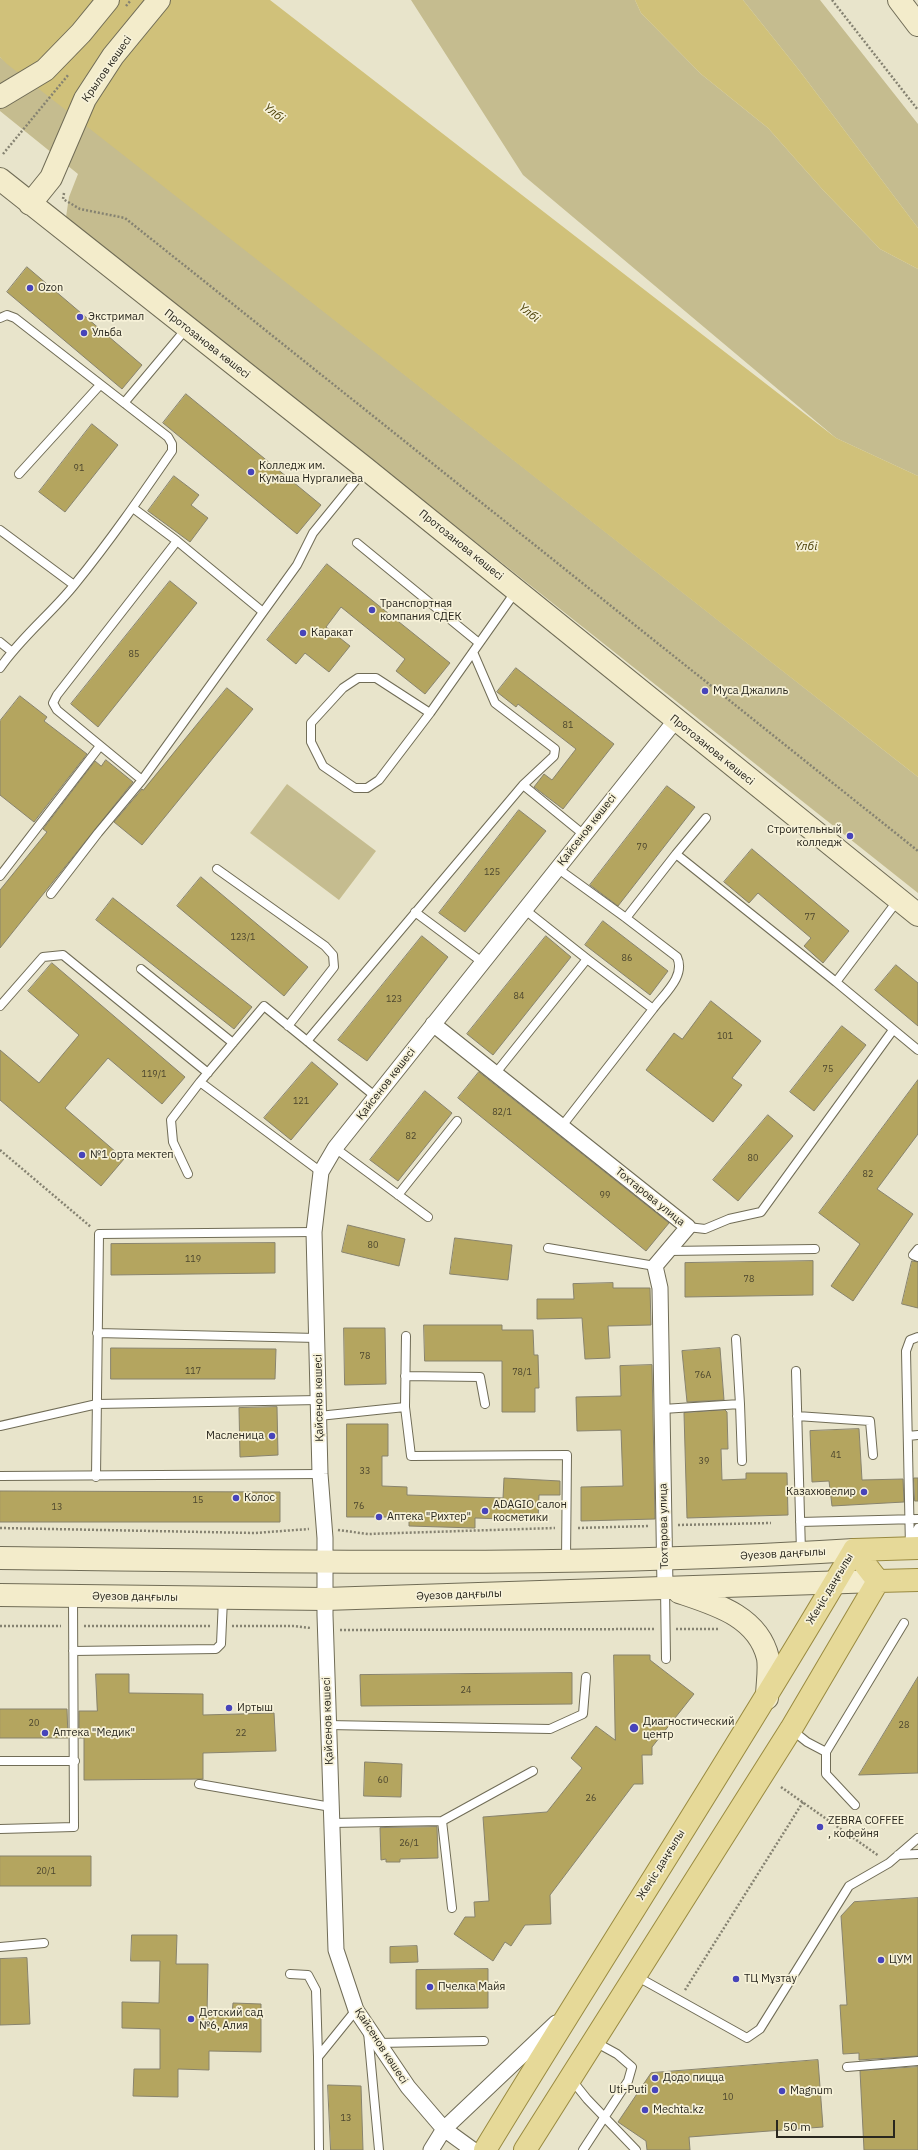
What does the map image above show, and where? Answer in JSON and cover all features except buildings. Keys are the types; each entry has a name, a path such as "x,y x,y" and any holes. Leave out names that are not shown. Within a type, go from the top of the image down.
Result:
{"main road":[{"name":"Крылов көшесі","path":"30,204 51,178 85,99 113,56 159,0"},
{"path":"899,0 918,25"},
{"path":"0,97 45,70 81,33 115,6"},
{"name":"Протозанова көшесі","path":"0,179 365,468 918,915"},
{"name":"Әуезов даңғылы","path":"0,1558 326,1562 589,1560 665,1559 914,1548"},
{"name":"Жеңіс даңғылы","path":"485,2150 569,2010 767,1698 854,1550 878,1581"},
{"path":"589,1560 589,1590"},
{"name":"Әуезов даңғылы","path":"0,1595 325,1599 918,1580"},
{"path":"525,2150 791,1729 878,1581"},
{"path":"664,1588 724,1607 752,1628 762,1642 768,1660 767,1698"}],"street":[{"name":"Қайсенов көшесі","path":"473,2150 444,2129 408,2087 356,2010 336,1950 325,1630 326,1562 320,1474 314,1232 321,1172 335,1148 675,720"},
{"name":"Тохтарова улица","path":"433,1024 688,1227 655,1266 660,1288 664,1409 664,1588"},
{"path":"431,2150 444,2129 569,2010"}],"lane":[{"path":"0,318 7,315 15,318 168,437 172,444 172,450 133,508 74,585 12,651 0,668"},
{"path":"124,403 187,328"},
{"path":"19,474 100,385"},
{"path":"51,894 98,833 142,780 297,565 313,533 365,468"},
{"path":"133,508 177,541 263,612"},
{"path":"0,530 74,585"},
{"path":"142,780 57,710 53,703 57,695 177,541"},
{"path":"357,543 479,643"},
{"path":"430,713 376,678 358,678 343,688 311,723 311,742 323,766 355,788 367,788 379,780 430,713 516,590"},
{"path":"0,642 12,651"},
{"path":"307,1041 523,785 554,756 555,750 495,703 472,652"},
{"path":"0,876 100,746"},
{"path":"523,785 583,834"},
{"path":"626,918 706,818"},
{"path":"676,854 836,982 918,1050"},
{"path":"557,868 677,957 681,965 680,974 562,1126"},
{"path":"217,870 325,946 333,955 334,967 288,1026"},
{"path":"836,982 898,899"},
{"path":"524,909 653,1009"},
{"path":"415,912 482,962"},
{"path":"0,1006 44,957 63,955 208,1073"},
{"path":"495,1074 587,959"},
{"path":"141,969 233,1043"},
{"path":"188,1174 173,1142 171,1120 200,1082 264,1006 376,1096"},
{"path":"688,1227 705,1229 729,1219 761,1212 893,1030"},
{"path":"200,1082 321,1172"},
{"path":"398,1195 457,1121"},
{"path":"335,1148 428,1217"},
{"path":"96,1477 99,1234 314,1232"},
{"path":"548,1248 655,1266"},
{"path":"918,1248 913,1255 918,1257"},
{"path":"668,1250 815,1250"},
{"path":"97,1333 317,1338"},
{"path":"406,1336 405,1407 411,1456 567,1455 566,1560"},
{"path":"914,1548 914,1519 908,1436 906,1351 910,1340 918,1337"},
{"path":"736,1340 742,1461"},
{"path":"796,1371 801,1553"},
{"path":"405,1376 480,1377 485,1404"},
{"path":"0,1426 97,1404 319,1400"},
{"path":"664,1409 740,1404"},
{"path":"319,1416 405,1407"},
{"path":"797,1416 870,1421 873,1455"},
{"path":"908,1436 918,1435"},
{"path":"0,1476 96,1477 320,1474"},
{"path":"800,1522 914,1519"},
{"path":"914,1548 918,1528"},
{"path":"664,1588 666,1659"},
{"path":"0,1829 74,1826 73,1596"},
{"path":"73,1652 216,1649 221,1644 223,1598"},
{"path":"855,1805 826,1774 826,1752 904,1623"},
{"path":"328,1725 550,1729 583,1714 586,1677"},
{"path":"791,1729 807,1742 826,1752"},
{"path":"0,1761 74,1761"},
{"path":"332,1823 442,1821 533,1771"},
{"path":"199,1784 331,1807"},
{"path":"442,1821 452,1908"},
{"path":"635,1976 747,2038 760,2029 849,1886 889,1862 918,1838"},
{"path":"898,1855 918,1854"},
{"path":"0,1947 44,1943"},
{"path":"290,1974 308,1975 316,1990 318,2150"},
{"path":"318,2057 356,2010"},
{"path":"367,2027 378,2150"},
{"path":"378,2043 484,2041"},
{"path":"583,2150 628,2081 632,2067 617,2054 594,2041"},
{"path":"847,2067 918,2061"},
{"path":"571,2078 636,2150"}],"path":[{"path":"115,6 131,0"},
{"path":"832,0 918,110"},
{"path":"3,154 72,71"},
{"path":"63,199 80,209 125,218 918,851"},
{"path":"0,1150 99,1234"},
{"path":"0,1528 255,1533 324,1528 368,1534 771,1523"},
{"path":"0,1626 294,1626 325,1630 720,1629"},
{"path":"781,1787 889,1862"},
{"path":"678,2000 803,1802"}],"shaded area":[{"path":"411,0 635,0 641,13 701,74 768,128 823,190 880,249 918,269 918,476 836,438 523,175"},
{"path":"743,0 820,0 918,124 918,228 799,70"},
{"path":"0,57 918,777 918,893 66,217 69,197 78,174 0,111"},
{"path":"287,784 376,851 339,900 250,833"}],"water":[{"name":"Үлбі","path":"0,0 270,0 836,438 918,476 918,777 7,64 0,57"},
{"path":"635,0 743,0 799,70 918,228 918,269 880,249 823,190 768,128 701,74 641,13"}],"place":[{"name":"Ozon","path":"30,288"},
{"name":"Экстримал","path":"80,317"},
{"name":"Ульба","path":"84,333"},
{"name":"Колледж им. Кумаша Нургалиева","path":"251,472"},
{"name":"Транспортная компания СДЕК","path":"372,610"},
{"name":"Каракат","path":"303,633"},
{"name":"Муса Джалиль","path":"705,691"},
{"name":"Строительный колледж","path":"850,836"},
{"name":"№1 орта мектеп","path":"82,1155"},
{"name":"Масленица","path":"272,1436"},
{"name":"Казахювелир","path":"864,1492"},
{"name":"Колос","path":"236,1498"},
{"name":"ADAGIO салон косметики","path":"485,1511"},
{"name":"Аптека \"Рихтер\"","path":"379,1517"},
{"name":"Иртыш","path":"229,1708"},
{"name":"Диагностический центр","path":"634,1728"},
{"name":"Аптека \"Медик\"","path":"45,1733"},
{"name":"ZEBRA COFFEE , кофейня","path":"820,1827"},
{"name":"ЦУМ","path":"881,1960"},
{"name":"ТЦ Мұзтау","path":"736,1979"},
{"name":"Пчелка Майя","path":"430,1987"},
{"name":"Детский сад №6, Алия","path":"191,2019"},
{"name":"Додо пицца","path":"655,2078"},
{"name":"Uti-Puti","path":"655,2090"},
{"name":"Magnum","path":"782,2091"},
{"name":"Mechta.kz","path":"645,2110"}]}
